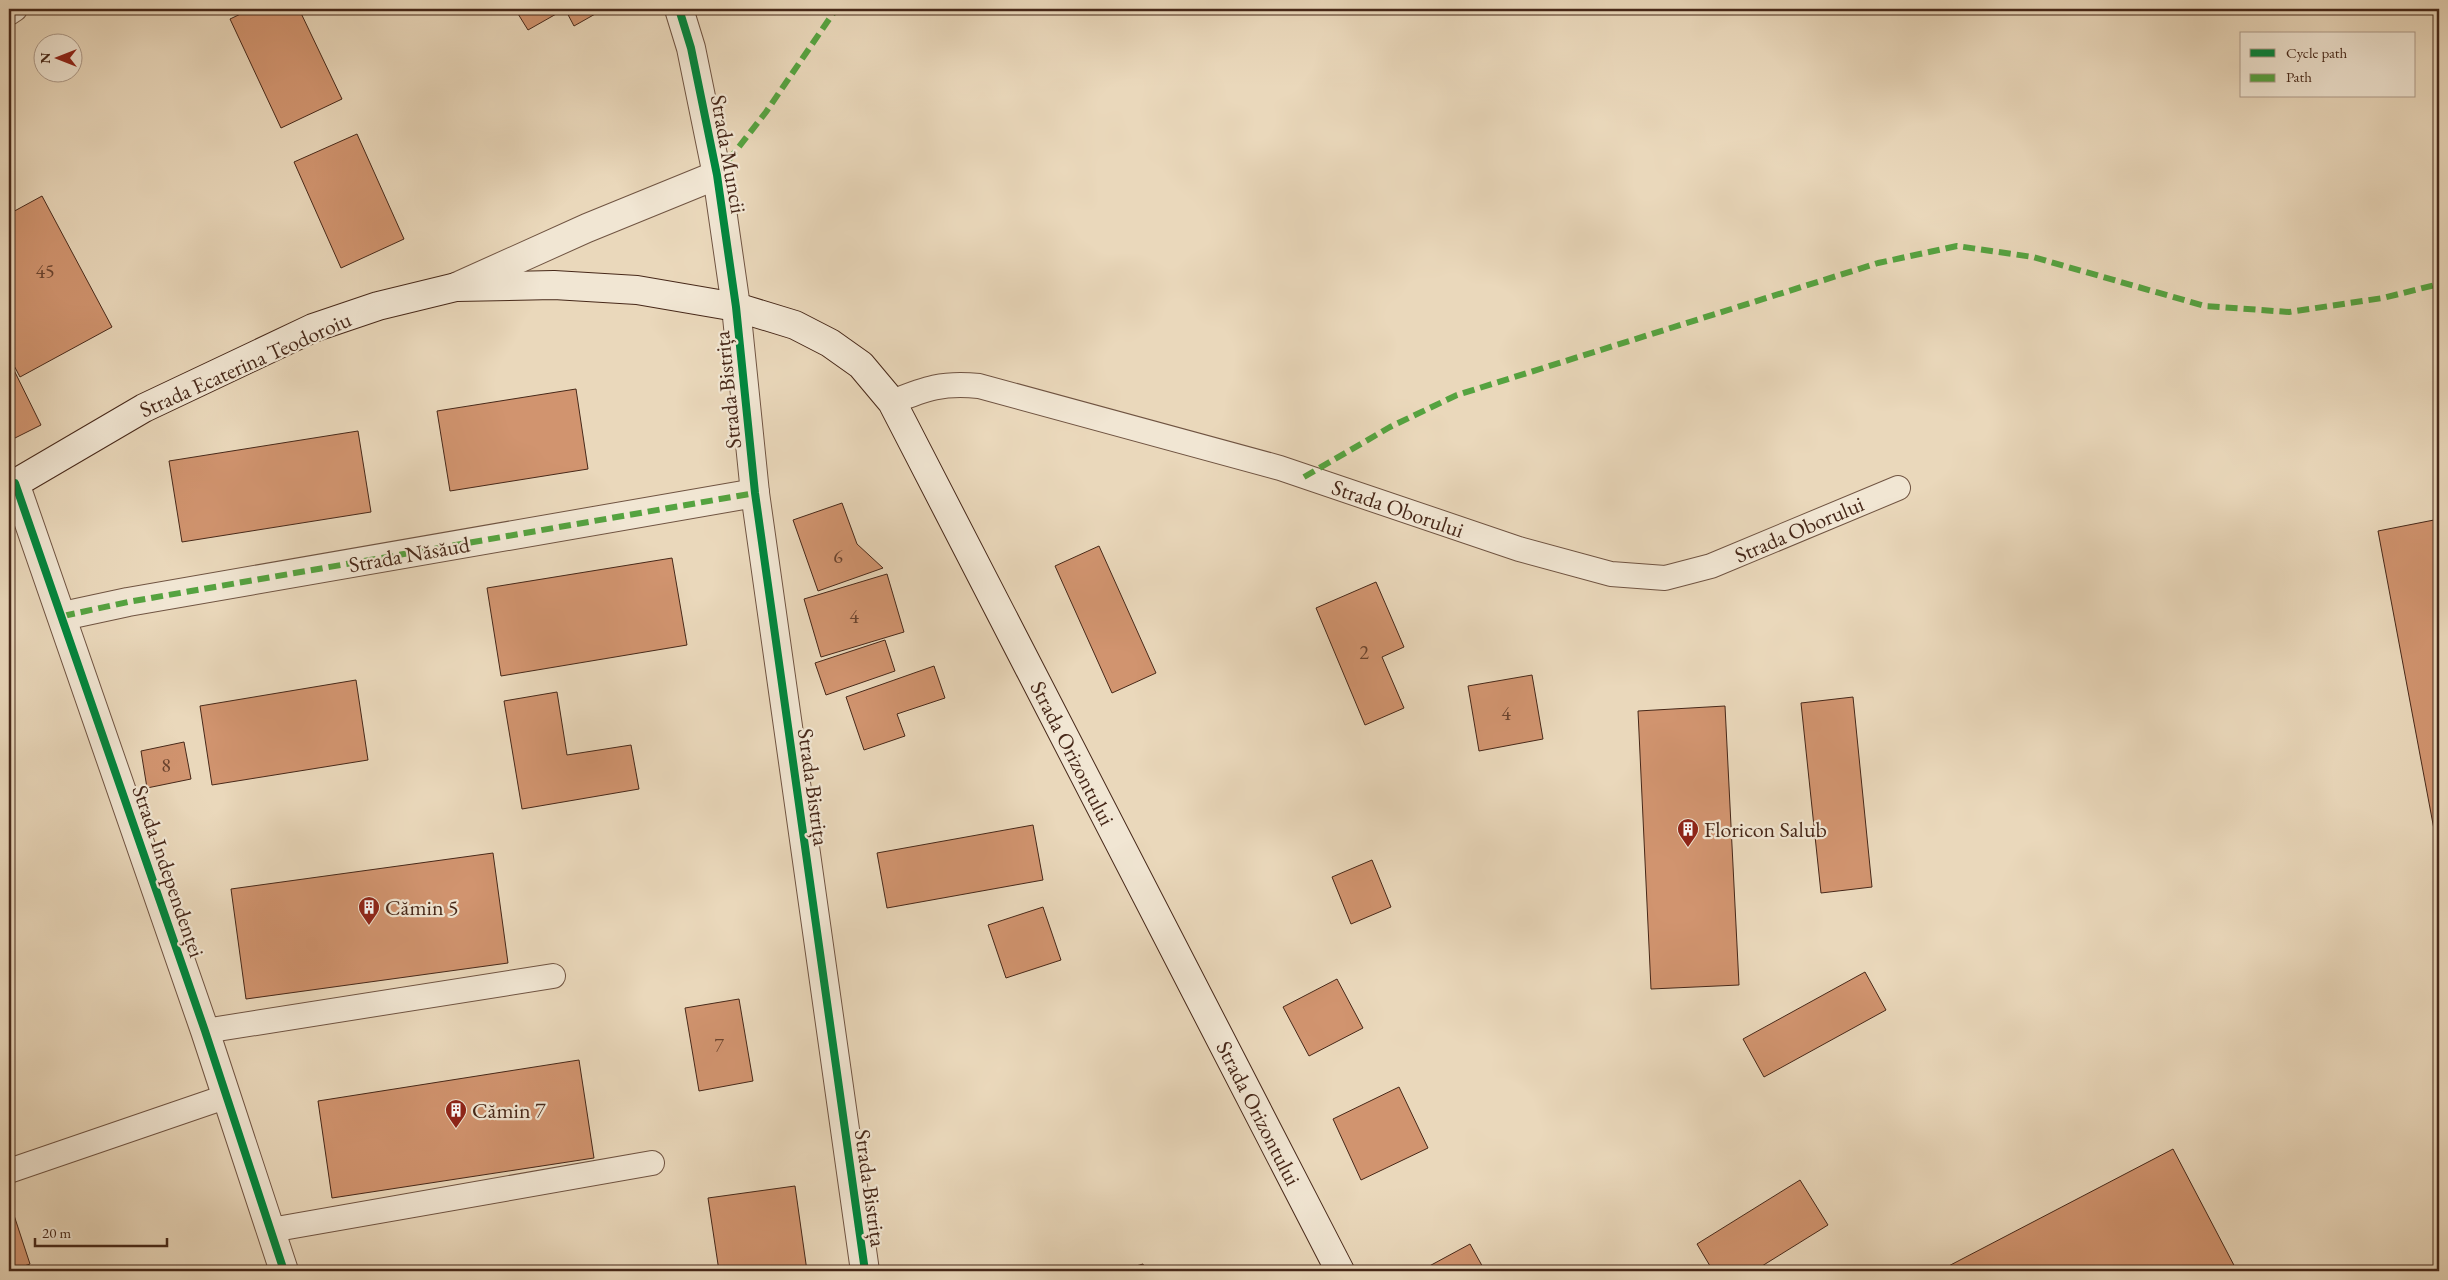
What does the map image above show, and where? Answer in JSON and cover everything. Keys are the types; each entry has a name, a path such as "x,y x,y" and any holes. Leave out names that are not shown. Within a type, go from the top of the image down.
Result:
{"street":[{"name":"Strada Muncii","path":"679,9 691,48 717,175 736,307"},
{"path":"456,287 586,228 717,175"},
{"name":"Strada Ecaterina Teodoroiu","path":"12,485 144,408 313,328 378,306 456,287 554,285 637,290 736,307"},
{"name":"Strada Orizontului","path":"736,307 795,325 830,342 861,365 892,402 1340,1271"},
{"name":"Strada Bistrița","path":"736,307 755,493 865,1271"},
{"name":"Strada Independenței","path":"12,485 63,616 205,1031 225,1097 284,1271"},
{"name":"Strada Năsăud","path":"63,616 148,599 755,493"}],"lane":[{"path":"9,13 15,9"},
{"name":"Strada Oborului","path":"892,402 932,387 955,383 979,386 1280,468 1519,549 1611,574 1664,578 1711,566 1898,488"},
{"path":"205,1031 553,976"},
{"path":"9,1172 225,1097"},
{"path":"271,1230 652,1163"}],"building":[{"path":"251,9 299,9 342,99 281,128 230,19"},
{"path":"515,9 565,9 528,30"},
{"path":"565,9 604,9 574,26"},
{"path":"357,134 404,239 341,268 294,162"},
{"path":"42,196 112,327 20,377 9,356 9,214"},
{"path":"9,360 41,425 9,441"},
{"path":"576,389 588,469 450,491 437,411"},
{"path":"358,431 371,512 182,542 169,461"},
{"path":"842,503 857,544 883,568 818,591 793,520"},
{"path":"2439,519 2439,856 2378,531"},
{"path":"1099,546 1156,673 1112,693 1055,566"},
{"path":"672,558 687,645 501,676 487,588"},
{"path":"887,574 904,632 821,657 804,599"},
{"path":"1376,582 1404,647 1382,657 1404,708 1365,725 1316,608"},
{"path":"885,640 895,671 826,695 815,663"},
{"path":"934,666 945,698 897,714 905,736 864,750 846,697"},
{"path":"1532,675 1543,739 1479,751 1468,686"},
{"path":"356,680 368,760 212,785 200,706"},
{"path":"557,692 567,755 631,745 639,789 522,809 504,701"},
{"path":"1853,697 1872,887 1821,893 1801,703"},
{"name":"Floricon Salub","path":"1725,706 1739,985 1651,989 1638,711"},
{"path":"184,742 191,779 147,788 141,751"},
{"path":"1033,825 1043,880 887,908 877,853"},
{"name":"Cămin 5","path":"493,853 508,963 246,999 231,889"},
{"path":"1372,860 1391,907 1351,924 1332,877"},
{"path":"1043,907 1061,960 1006,978 988,925"},
{"path":"1865,972 1886,1010 1764,1077 1743,1039"},
{"path":"1337,979 1363,1028 1309,1056 1283,1007"},
{"path":"739,999 753,1081 699,1091 685,1008"},
{"name":"Cămin 7","path":"579,1060 594,1158 332,1198 318,1101"},
{"path":"1399,1087 1428,1148 1361,1180 1333,1119"},
{"path":"2173,1149 2237,1271 1939,1271"},
{"path":"1800,1180 1828,1225 1754,1271 1713,1271 1697,1244"},
{"path":"795,1186 807,1271 719,1271 708,1198"},
{"path":"9,1200 30,1264 9,1271"},
{"path":"1470,1244 1485,1271 1422,1270"},
{"path":"1143,1264 1145,1271 1118,1271"}],"marked path":[{"path":"717,175 766,112 836,9"},
{"path":"1304,477 1390,427 1457,395 1878,263 1957,246 2033,257 2205,306 2289,312 2383,298 2439,284"},
{"path":"63,616 128,602 755,493"}],"cycle path":[{"path":"679,9 691,48 717,175 736,307 755,493 865,1271"},
{"path":"15,483 205,1031 284,1271"}],"place":[{"name":"Floricon Salub","path":"1688,848"},
{"name":"Cămin 5","path":"369,926"},
{"name":"Cămin 7","path":"456,1129"}]}
